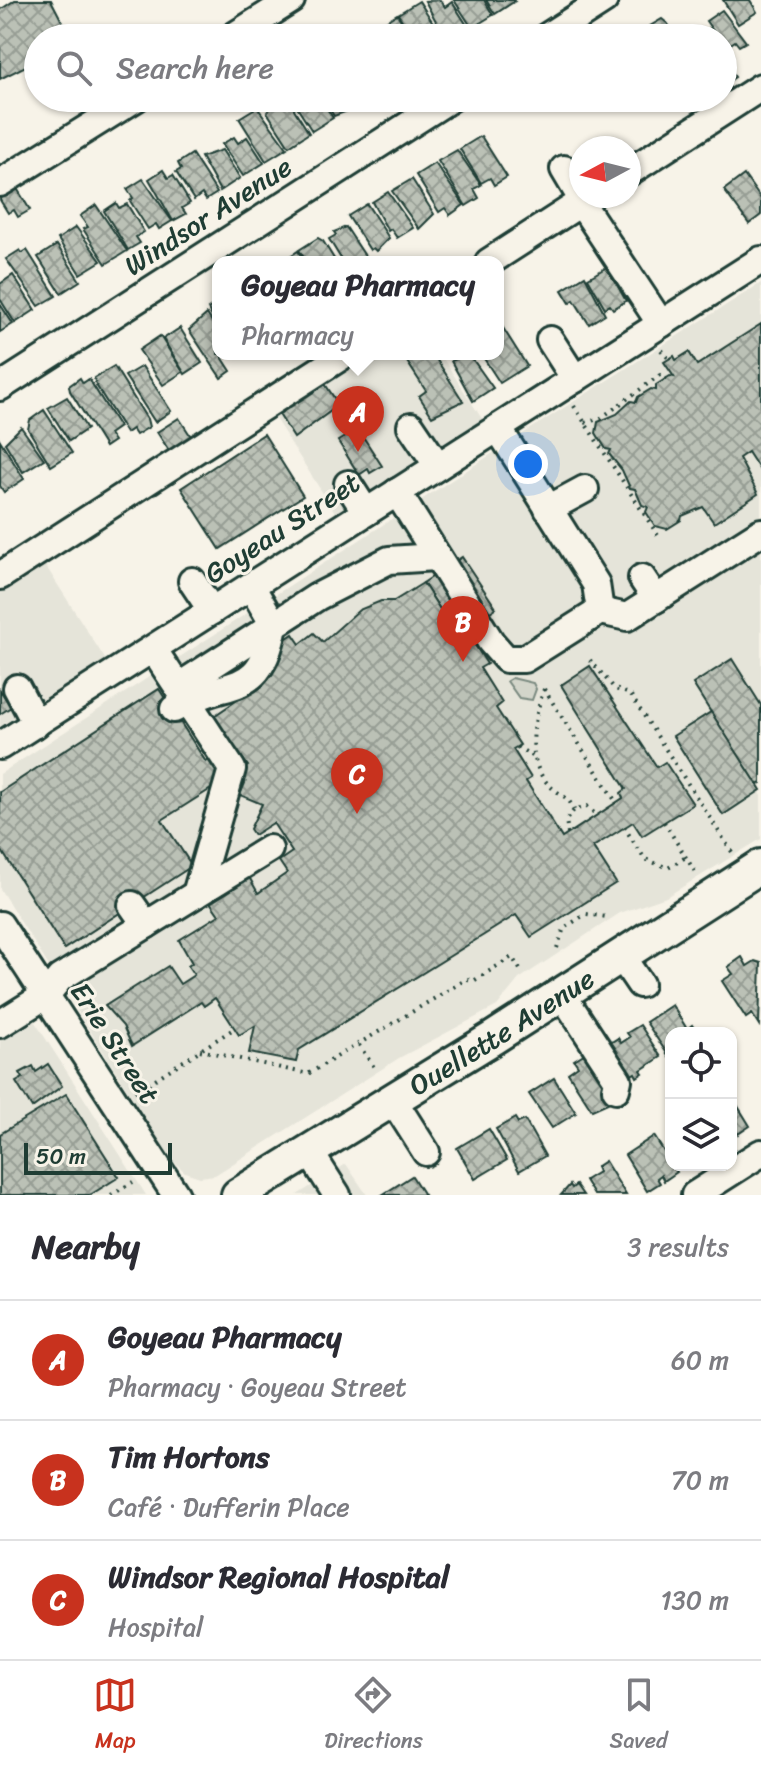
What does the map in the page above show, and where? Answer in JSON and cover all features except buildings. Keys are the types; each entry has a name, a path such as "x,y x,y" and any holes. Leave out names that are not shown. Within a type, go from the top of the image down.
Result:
{"main road":[{"name":"Ouellette Avenue","path":"238,1195 761,866"}],"street":[{"path":"253,24 291,0"},
{"path":"567,24 604,0"},
{"path":"737,102 761,87"},
{"path":"0,183 114,112"},
{"name":"Windsor Avenue","path":"0,387 429,112"},
{"path":"641,164 722,112"},
{"path":"496,256 569,193"},
{"path":"592,208 660,336"},
{"name":"Goyeau Street","path":"0,746 498,428 574,392 660,336 761,260"},
{"path":"550,340 574,392"},
{"path":"0,576 336,360"},
{"path":"411,426 438,466"},
{"path":"498,428 596,584 600,611"},
{"path":"348,484 366,512"},
{"path":"544,502 582,484"},
{"path":"397,492 491,642 506,659 524,659 600,611"},
{"path":"600,611 632,625 659,595 716,547 761,532"},
{"path":"179,699 274,625 317,597 389,560 436,557"},
{"path":"293,559 317,597"},
{"path":"192,581 212,611"},
{"path":"251,586 274,625"},
{"path":"153,649 179,699 232,769 196,894"},
{"path":"17,688 36,724"},
{"path":"0,1024 46,995 60,978 130,921 196,894 269,849"},
{"name":"Erie Street","path":"0,925 176,1195"},
{"path":"621,956 640,984"},
{"path":"562,994 618,1080 616,1089"},
{"path":"393,1100 426,1152"},
{"path":"309,1151 337,1195"},
{"path":"695,1195 761,1153"}],"path":[{"path":"660,336 669,359"},
{"path":"585,423 601,418 660,375 666,379"},
{"path":"574,392 585,423 659,537"},
{"path":"590,660 598,675 615,689 630,694 732,852"},
{"path":"574,810 569,796 546,782 534,757 534,716 544,689 616,802"},
{"path":"517,747 534,757"},
{"path":"568,834 566,820 574,810 587,806 596,815"},
{"path":"664,822 697,875"},
{"path":"624,827 645,859 668,868 686,857"},
{"path":"557,948 564,928 586,914 607,917"},
{"path":"200,1050 308,1074 467,979 475,980 512,957 521,971"},
{"path":"133,1093 235,1028"},
{"path":"359,1045 376,1070"},
{"path":"111,1195 133,1182"}],"shaded area":[{"path":"761,283 761,839 666,897 620,913 519,979 497,1006 399,1058 215,1175 200,1177 185,1172 172,1160 0,889 0,774"},
{"path":"347,360 444,360 486,425 338,517 269,409"},
{"path":"40,557 107,662 0,726 0,581"},
{"path":"512,678 533,683 536,689 532,700 519,698 507,681"},
{"path":"19,997 146,1195 0,1195 0,1010"},
{"path":"346,1164 367,1195 297,1195"}],"place":[{"name":"Goyeau Pharmacy","path":"358,452"},
{"name":"Tim Hortons","path":"463,662"},
{"name":"Windsor Regional Hospital","path":"357,814"}]}
